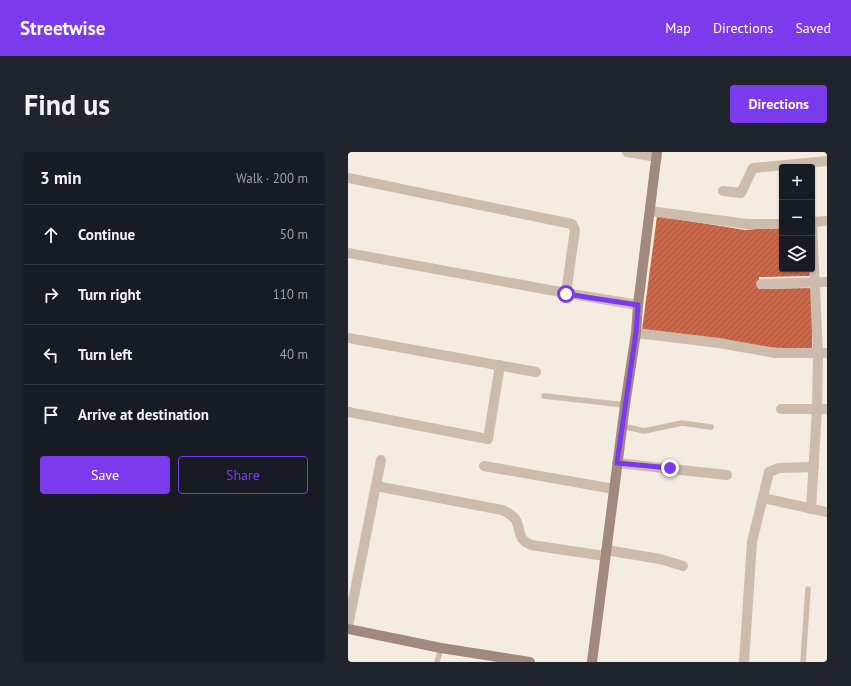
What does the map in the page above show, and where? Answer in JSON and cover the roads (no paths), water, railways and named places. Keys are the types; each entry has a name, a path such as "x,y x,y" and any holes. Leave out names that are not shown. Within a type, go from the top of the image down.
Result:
{"street":[{"path":"592,662 617,463 636,332 657,155 627,152"},
{"path":"808,152 808,164"},
{"path":"813,164 827,161"},
{"path":"723,191 741,193 753,168 779,167"},
{"path":"348,178 572,224 575,230 566,294"},
{"path":"650,211 747,224 779,224"},
{"path":"815,223 827,221"},
{"path":"811,509 814,467 822,409 823,353 813,236"},
{"path":"348,253 566,294 638,305"},
{"path":"761,284 827,282"},
{"path":"636,332 719,343 775,353 823,353"},
{"path":"348,338 536,372"},
{"path":"348,412 488,439 500,365"},
{"path":"781,409 822,409"},
{"path":"381,460 348,627 441,648 530,662"},
{"path":"617,463 726,475"},
{"path":"484,466 614,489"},
{"path":"744,662 752,542 769,472 774,469 814,467"},
{"path":"376,486 502,510 510,513 516,519 520,537 523,542 531,545 660,559 684,566"},
{"path":"762,498 827,512"}],"lane":[{"path":"544,396 625,405"},
{"path":"622,426 644,431 682,423 712,426"},
{"path":"803,662 808,589"},
{"path":"437,662 441,648"}]}
